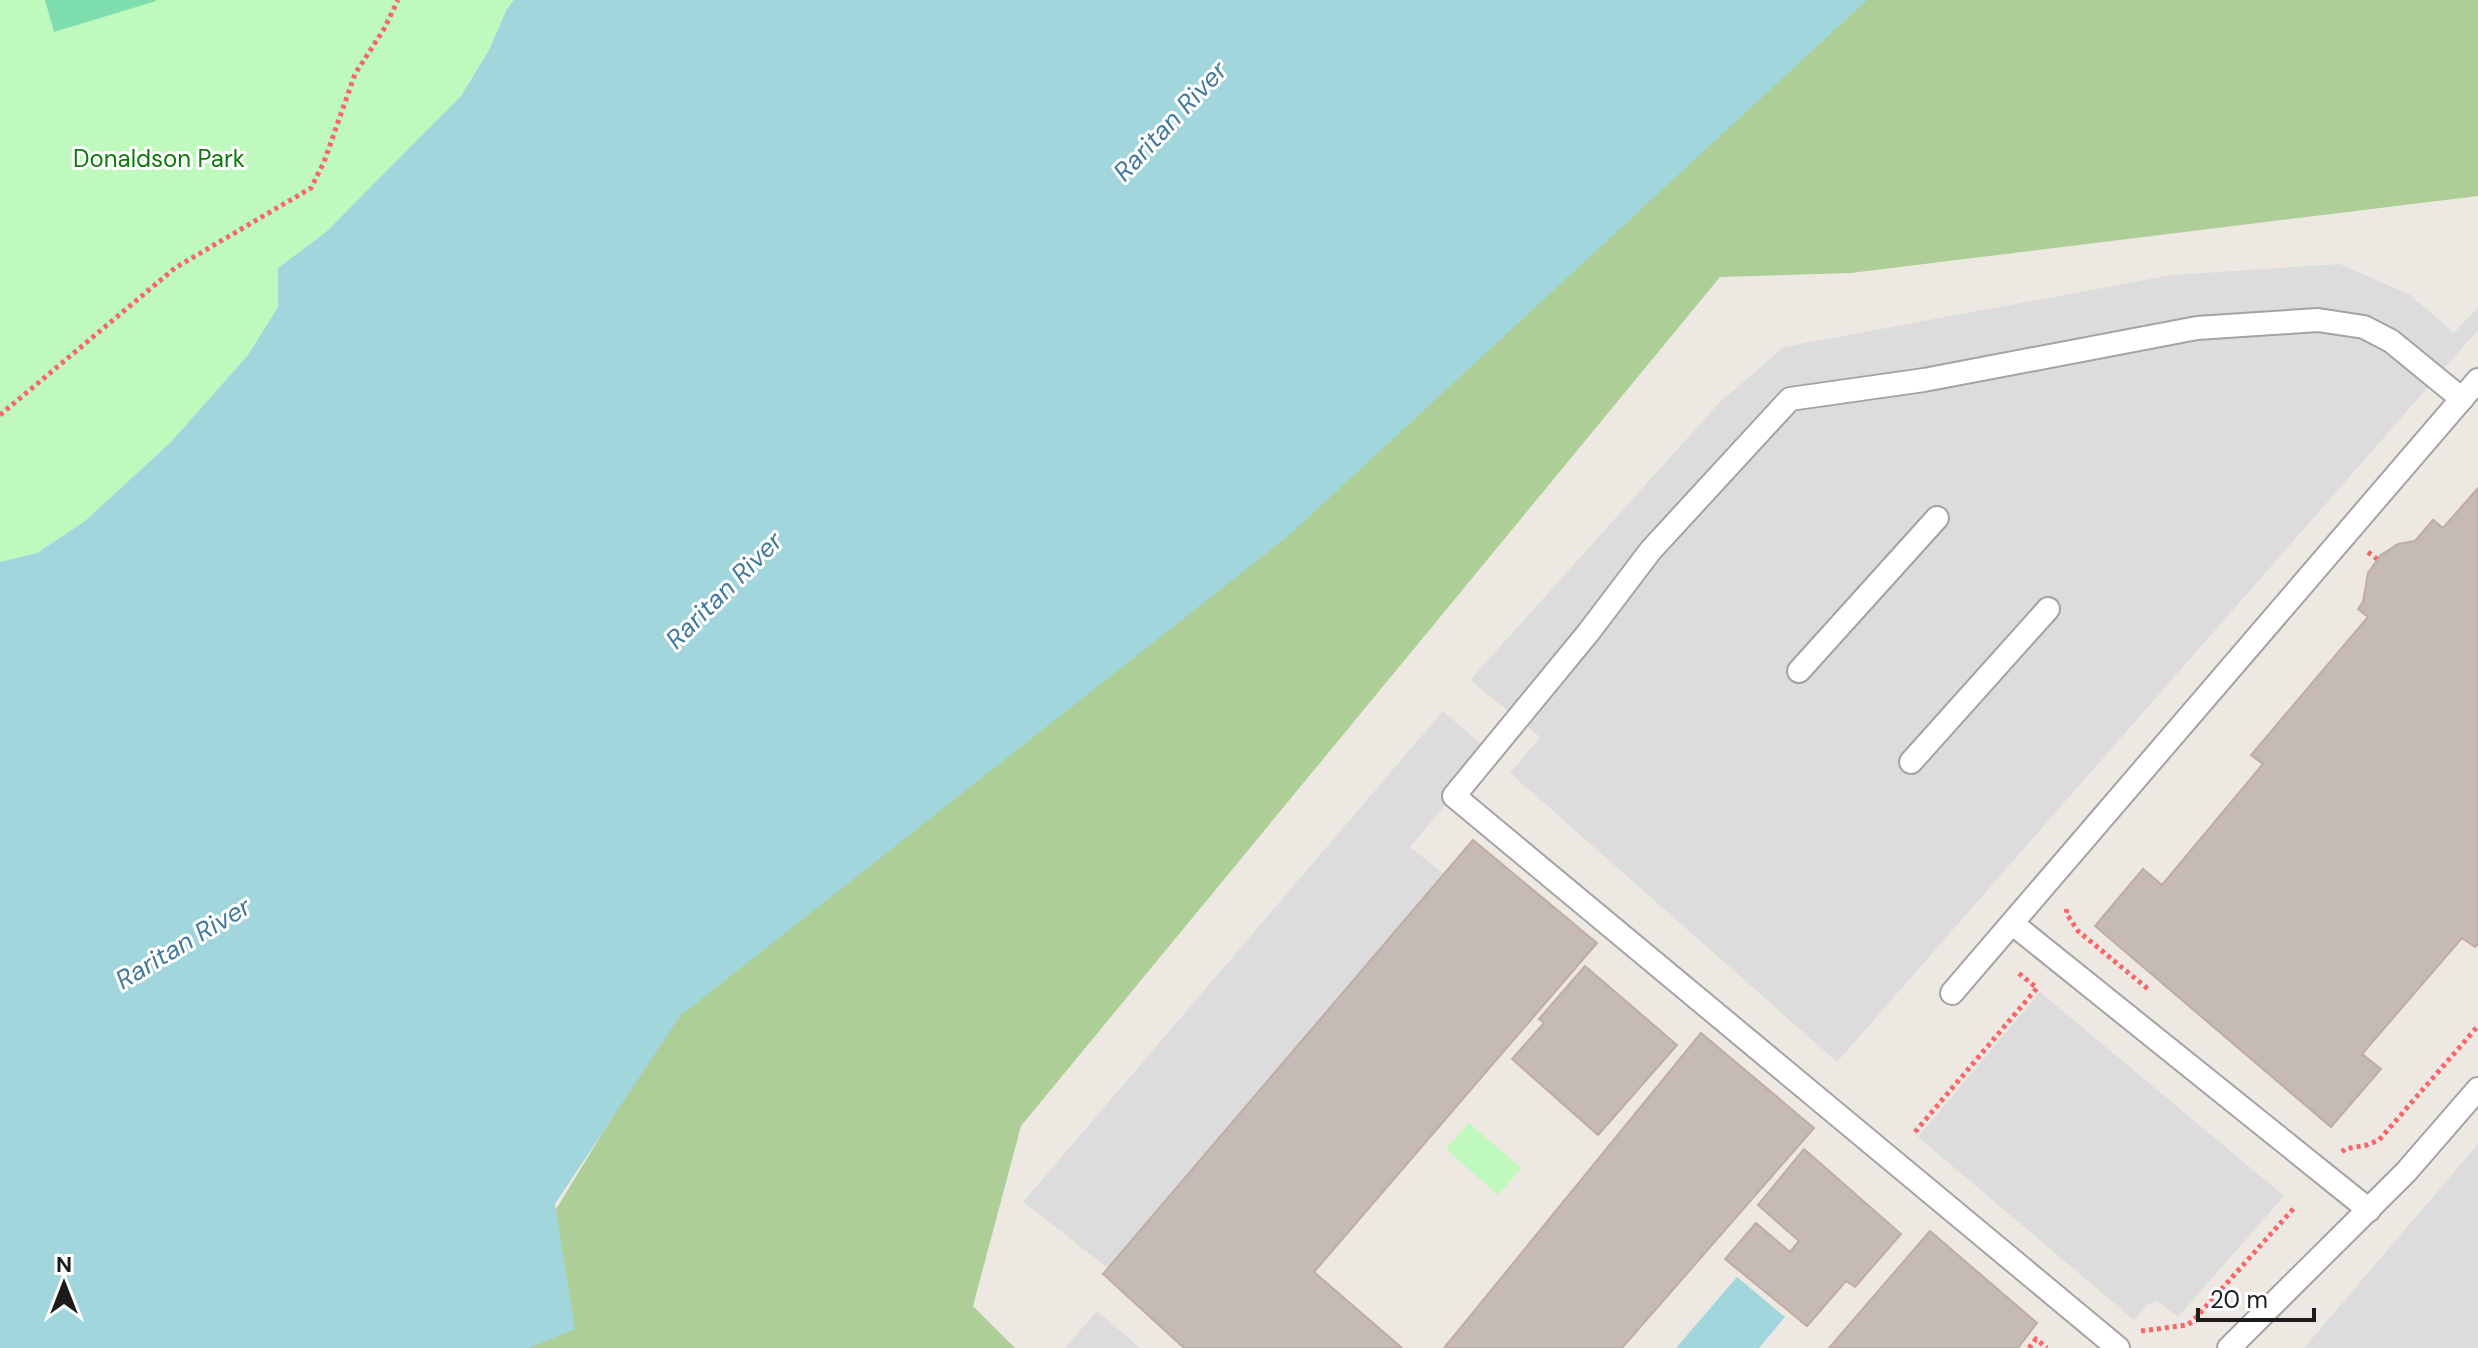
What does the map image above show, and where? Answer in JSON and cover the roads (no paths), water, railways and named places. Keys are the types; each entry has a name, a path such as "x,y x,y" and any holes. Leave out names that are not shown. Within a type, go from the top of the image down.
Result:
{"lane":[{"path":"2118,1348 1454,796 1588,633 1651,550 1790,399 1924,380 2197,328 2318,320 2364,327 2391,341 2462,399"},
{"path":"1952,993 2478,380"},
{"path":"1799,671 1937,518"},
{"path":"1911,762 2048,609"},
{"path":"2013,924 2369,1210"},
{"path":"2229,1348 2369,1210 2478,1089"}],"water":[{"name":"Raritan River","path":"514,0 1867,0 1288,536 680,1016 555,1204 575,1329 529,1348 0,1348 0,562 37,553 85,521 171,442 248,355 278,307 278,268 326,232 461,96"},
{"path":"1737,1277 1785,1317 1759,1348 1676,1348"}],"park label":[{"name":"Donaldson Park","path":"159,159"}]}
